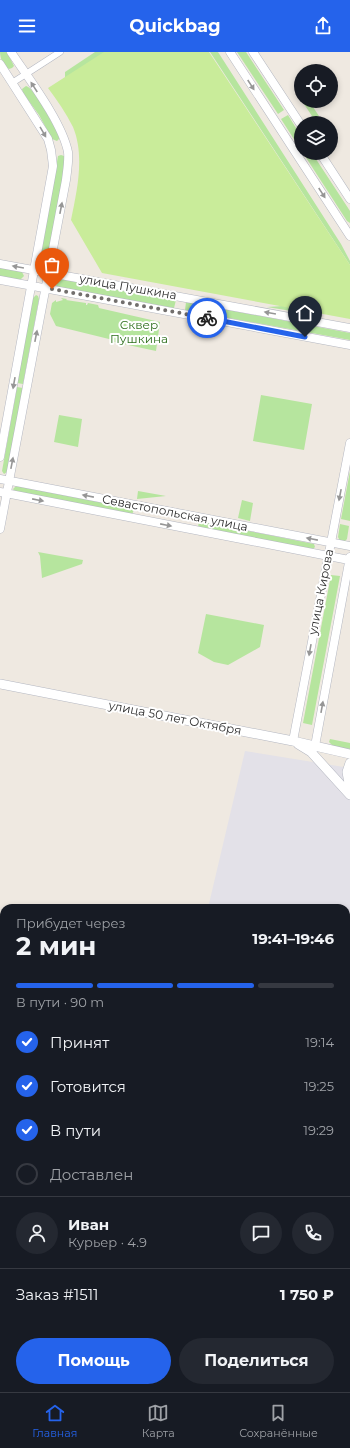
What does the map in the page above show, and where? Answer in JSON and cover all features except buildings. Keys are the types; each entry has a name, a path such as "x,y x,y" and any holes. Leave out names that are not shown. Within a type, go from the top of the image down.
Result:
{"main road":[{"name":"улица 50 лет Октября","path":"0,684 294,740 350,754"},
{"path":"294,740 311,752 350,795"},
{"path":"350,763 347,772 350,789"}],"street":[{"path":"0,529 3,493 9,481 49,273 66,180 68,154 61,133 50,111 12,52"},
{"path":"12,83 60,52"},
{"path":"230,52 349,233"},
{"path":"253,52 296,116"},
{"path":"0,64 48,140 53,166 0,457"},
{"path":"51,150 66,146"},
{"path":"325,160 350,199"},
{"name":"улица Пушкина","path":"0,264 350,328"},
{"name":"улица Пушкина","path":"0,280 350,345"},
{"name":"улица Кирова","path":"294,740 350,443"},
{"name":"Севастопольская улица","path":"0,479 350,546"},
{"name":"Севастопольская улица","path":"3,493 328,556 350,558"},
{"path":"137,519 139,506"},
{"path":"194,530 197,517"},
{"name":"улица Кирова","path":"315,746 350,558"}],"shaded area":[{"path":"245,751 350,768 350,904 209,904"}],"green space":[{"path":"0,52 7,52 14,66 12,68 7,68 4,64 1,59"},
{"path":"95,52 109,52 65,79 65,72"},
{"path":"104,52 209,52 350,265 350,319 102,273 71,220 79,173 79,150 77,138 73,127 48,88"},
{"path":"210,52 218,52 341,244 350,261 350,265"},
{"path":"237,52 246,52 284,110 278,114"},
{"path":"26,86 34,93 49,116 59,136 57,141 52,139 39,115 23,93 22,89"},
{"path":"307,108 314,108 319,116 312,116"},
{"path":"288,115 294,125 294,139 281,119"},
{"path":"58,156 64,156 65,159 63,180 47,262 43,264 40,260"},
{"path":"308,160 317,160 350,211 350,223 347,221"},
{"path":"0,267 22,272 24,276 20,280 0,276"},
{"path":"58,278 176,300 174,308 56,287"},
{"path":"36,295 39,299 23,384 17,383 33,298"},
{"name":"Сквер Пушкина","path":"61,298 86,303 86,305 88,303 98,305 99,308 160,322 156,351 114,342 113,340 56,326 50,314 52,303 56,300 56,302 63,300"},
{"path":"186,302 350,333 350,340 185,310"},
{"path":"299,305 317,309 316,315 267,307"},
{"path":"17,387 23,388 7,472 4,474 2,471"},
{"path":"261,395 312,404 304,450 253,441"},
{"path":"59,415 82,419 78,447 54,442"},
{"path":"350,471 350,521 341,519"},
{"path":"16,486 134,509 132,515 15,492 13,489"},
{"path":"138,491 166,496 137,499"},
{"path":"242,500 253,503 250,521 238,518"},
{"path":"199,521 314,544 315,547 313,549 198,527"},
{"path":"340,524 349,526 347,539 345,541 340,541 338,537"},
{"path":"38,552 83,560 82,564 42,578 40,556"},
{"path":"331,575 340,576 312,725 303,723"},
{"path":"206,614 264,625 260,647 228,665 214,662 198,653"},
{"path":"330,739 350,743 350,749 333,746 329,742"}],"way so far":[{"path":"52,289 207,318"}],"route":[{"path":"207,318 305,337"}]}
